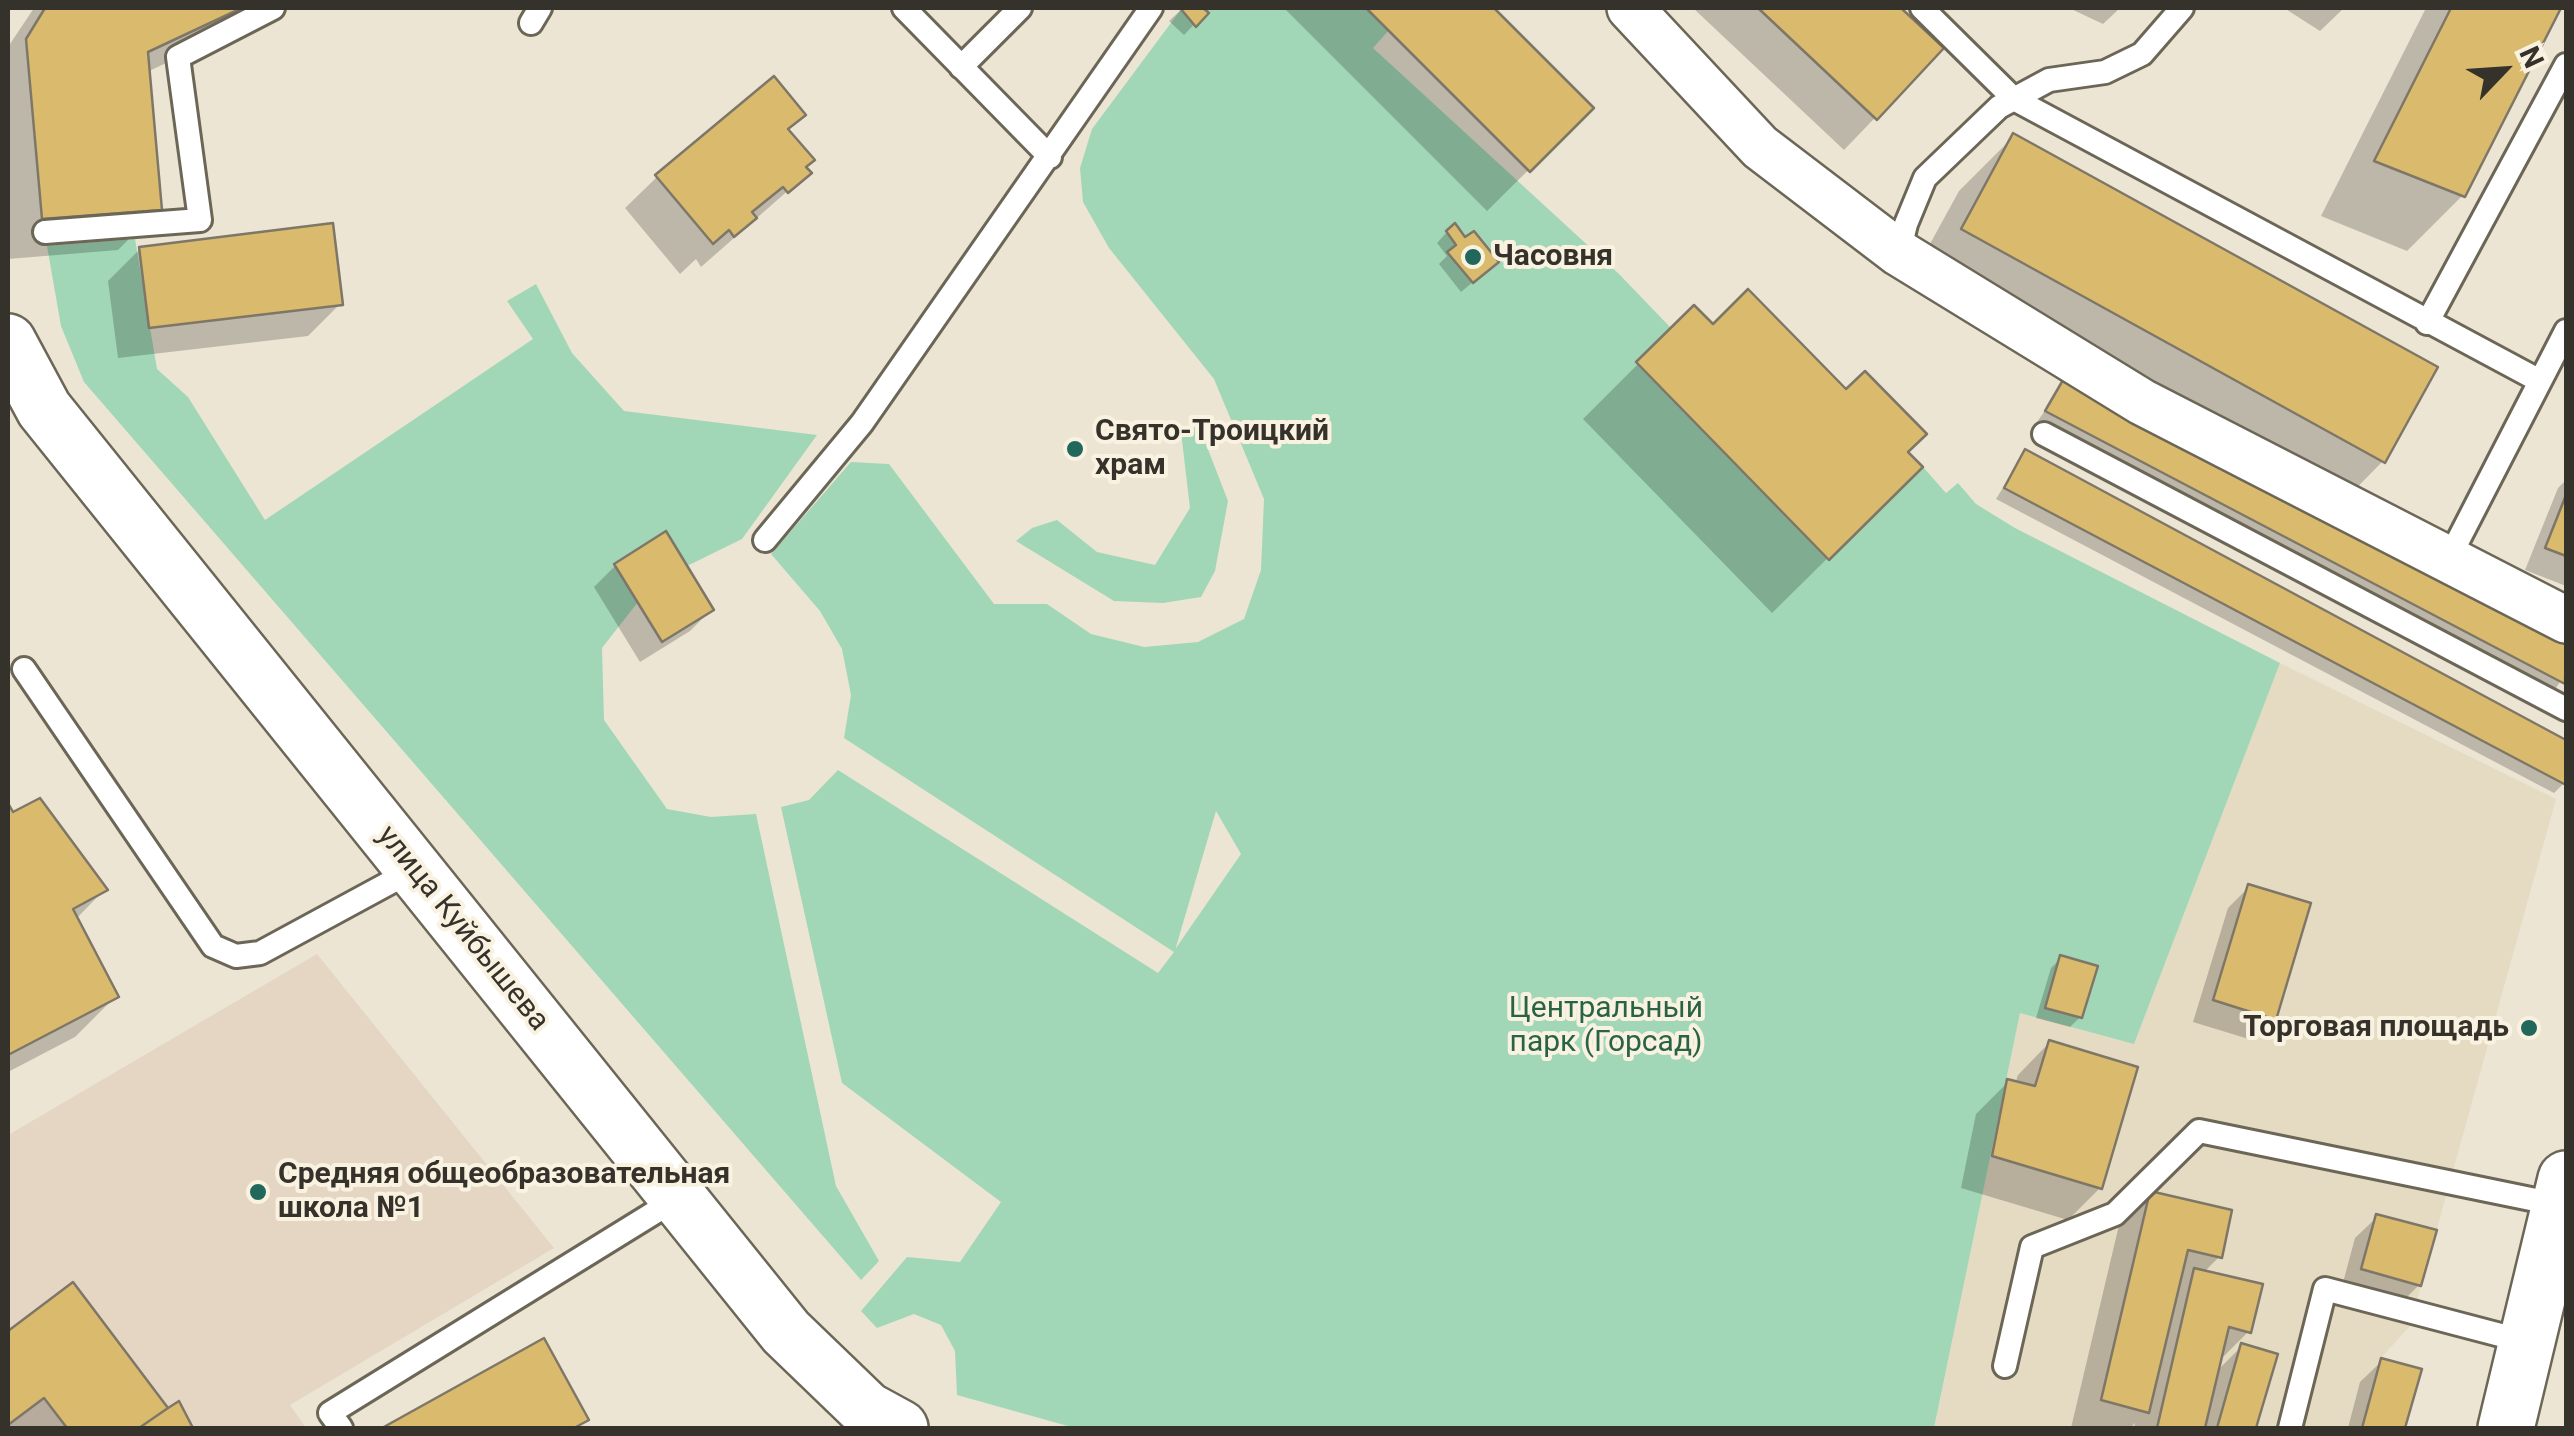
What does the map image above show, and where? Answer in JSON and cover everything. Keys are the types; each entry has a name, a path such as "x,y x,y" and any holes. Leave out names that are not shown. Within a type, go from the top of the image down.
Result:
{"main road":[{"name":"улица Куйбышева","path":"8,342 26,393 786,1332 867,1410 900,1428"},
{"path":"2506,1428 2563,1192"}],"street":[{"path":"1630,8 1760,147 1900,253 2142,402 2566,620"}],"lane":[{"path":"45,232 200,220 178,58 272,8"},
{"path":"904,8 1050,157"},
{"path":"961,66 1020,8"},
{"path":"765,540 862,422 1151,8"},
{"path":"1922,8 2014,99 2540,381"},
{"path":"1900,253 1906,224 1925,178 1999,107 2049,80 2106,72 2142,54 2182,8"},
{"path":"2427,323 2566,65"},
{"path":"2448,560 2566,330"},
{"path":"2044,434 2566,709"},
{"path":"24,669 214,946 236,956 260,954 415,870"},
{"path":"2005,1366 2032,1247 2114,1214 2199,1131 2563,1192"},
{"path":"341,1428 330,1413 678,1198"},
{"path":"2290,1428 2325,1289 2527,1342"}],"shaded area":[{"path":"2280,663 2556,799 2410,1326 2381,1358 2362,1428 1934,1428 2020,1012 2134,1043"},
{"name":"Средняя общеобразовательная школа №1","path":"317,954 554,1248 290,1405 306,1428 8,1428 8,1135"}],"green space":[{"name":"Центральный парк (Горсад)","path":"1182,8 1366,8 1389,30 1373,48 1619,274 1671,328 1636,363 1828,559 1923,467 1946,493 1958,483 1976,504 2015,528 2280,663 2134,1044 2020,1013 1934,1428 1075,1428 957,1395 955,1351 941,1325 914,1314 877,1328 861,1311 907,1257 960,1262 1001,1202 842,1083 781,807 809,800 838,770 1158,973 1174,952 844,738 851,695 842,649 820,611 771,554 851,462 889,464 994,604 1047,604 1091,634 1144,647 1198,642 1244,619 1261,570 1264,499 1214,379 1109,248 1083,202 1080,168 1092,129","holes":["1216,811 1241,854 1176,948"]},
{"path":"135,239 157,369 188,397 265,520 533,339 507,301 536,284 572,353 624,411 817,435 742,539 687,566 665,531 614,563 638,602 602,648 604,720 667,809 711,817 756,814 836,1186 879,1261 861,1280 84,382 61,326 47,246"},
{"path":"1199,426 1228,501 1215,571 1201,597 1163,603 1114,601 1016,541 1032,528 1057,520 1097,552 1155,565 1190,508 1181,432"}],"building":[{"path":"45,8 242,8 148,52 162,210 42,219 26,39"},
{"path":"1180,8 1203,8 1209,13 1196,27"},
{"path":"1366,8 1494,8 1594,108 1530,172"},
{"path":"1758,8 1901,8 1944,48 1877,120"},
{"path":"2451,8 2561,8 2465,197 2374,161"},
{"path":"774,76 806,115 788,129 815,160 806,167 812,173 788,193 783,187 752,212 757,218 734,237 729,230 713,244 655,175"},
{"path":"2013,133 2438,367 2385,463 1961,229"},
{"path":"333,223 343,305 149,328 139,247"},
{"name":"Часовня","path":"1455,223 1465,237 1474,231 1499,262 1473,283 1447,252 1456,245 1446,231"},
{"path":"1748,289 1846,389 1865,371 1927,434 1908,452 1923,467 1829,560 1636,362 1694,305 1713,324"},
{"path":"2063,380 2566,643 2565,684 2045,411"},
{"path":"2025,449 2566,740 2566,785 2004,488"},
{"path":"2566,495 2566,556 2545,548"},
{"path":"666,531 714,610 662,642 614,564"},
{"path":"40,798 108,890 73,909 119,997 8,1055 8,803 13,812"},
{"path":"2248,884 2311,903 2276,1020 2213,1000"},
{"path":"2060,955 2098,966 2082,1018 2045,1008"},
{"path":"2049,1040 2138,1067 2102,1189 1992,1156 2007,1079 2035,1086"},
{"path":"2150,1191 2232,1210 2222,1258 2188,1250 2149,1413 2101,1400"},
{"path":"2376,1214 2437,1230 2421,1286 2361,1269"},
{"path":"2194,1268 2263,1284 2251,1333 2229,1327 2205,1428 2157,1428"},
{"path":"73,1282 168,1408 139,1428 67,1428 44,1398 8,1425 8,1331"},
{"path":"544,1338 589,1420 574,1428 382,1428"},
{"path":"2241,1343 2278,1354 2256,1428 2217,1428"},
{"path":"2381,1358 2422,1369 2405,1428 2362,1428"},
{"path":"179,1401 193,1428 139,1428 168,1408"}],"place":[{"name":"Часовня","path":"1473,257"},
{"name":"Свято-Троицкий храм","path":"1075,449"},
{"name":"Торговая площадь","path":"2529,1028"},
{"name":"Средняя общеобразовательная школа №1","path":"258,1192"}]}
